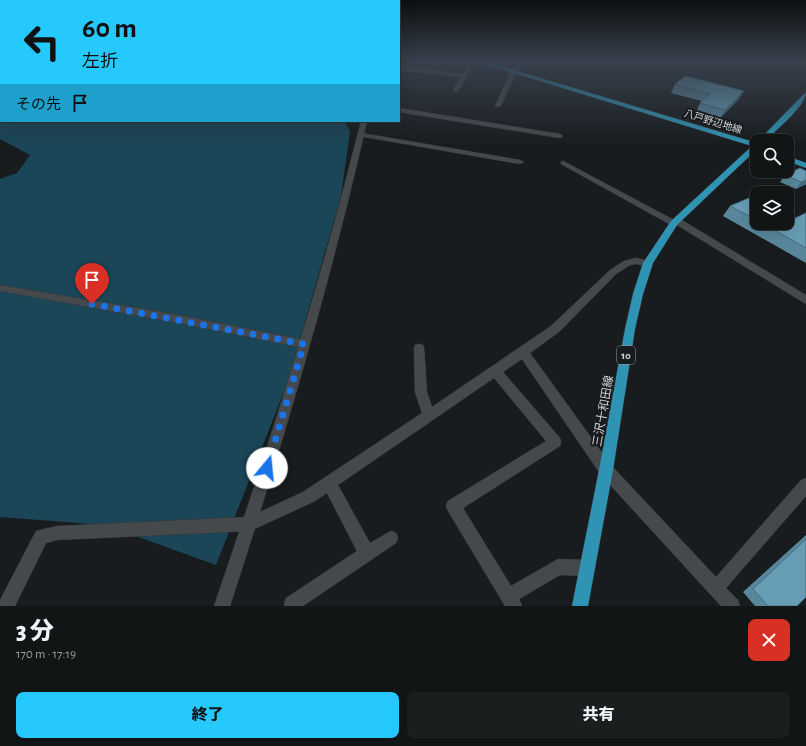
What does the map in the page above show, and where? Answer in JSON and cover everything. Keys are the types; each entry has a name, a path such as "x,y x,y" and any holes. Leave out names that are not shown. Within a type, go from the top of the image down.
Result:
{"main road":[{"name":"八戸野辺地線","path":"575,89 750,142"},
{"name":"三沢十和田線","path":"768,134 793,110 806,94"},
{"name":"三沢十和田線","path":"580,606 606,470 633,315 648,263 675,222 750,152"},
{"path":"794,161 806,166"}],"street":[{"path":"498,106 506,89"},
{"path":"400,110 560,136"},
{"path":"222,606 250,524 304,344 364,122"},
{"path":"361,135 520,162"},
{"path":"563,163 675,222 806,300"},
{"path":"6,606 41,536 57,532 250,524 308,497 523,352 555,328 613,272 627,263 636,261 648,263"},
{"path":"0,288 179,319 304,344"},
{"path":"419,348 421,392 429,416"},
{"path":"523,352 606,470 732,606"},
{"path":"495,371 555,442 453,506 511,602 558,567 587,568"},
{"path":"330,483 367,554"},
{"path":"716,588 806,485"},
{"path":"292,604 391,538"}],"shaded area":[{"path":"0,122 345,122 350,132 341,196 288,381 216,565 105,525 0,517 0,179 17,173 30,155 0,139"}],"building":[{"path":"693,89 737,89 744,91 725,110 700,103 710,94"},
{"path":"800,168 806,171 806,180 801,182 792,178 794,178 794,171"},
{"path":"750,198 750,216 730,206"},
{"path":"806,213 806,248 774,230 794,230 794,219"},
{"path":"806,539 806,597 797,606 768,606 753,589"}],"route":[{"path":"92,304 179,319 304,344 267,468"}]}
